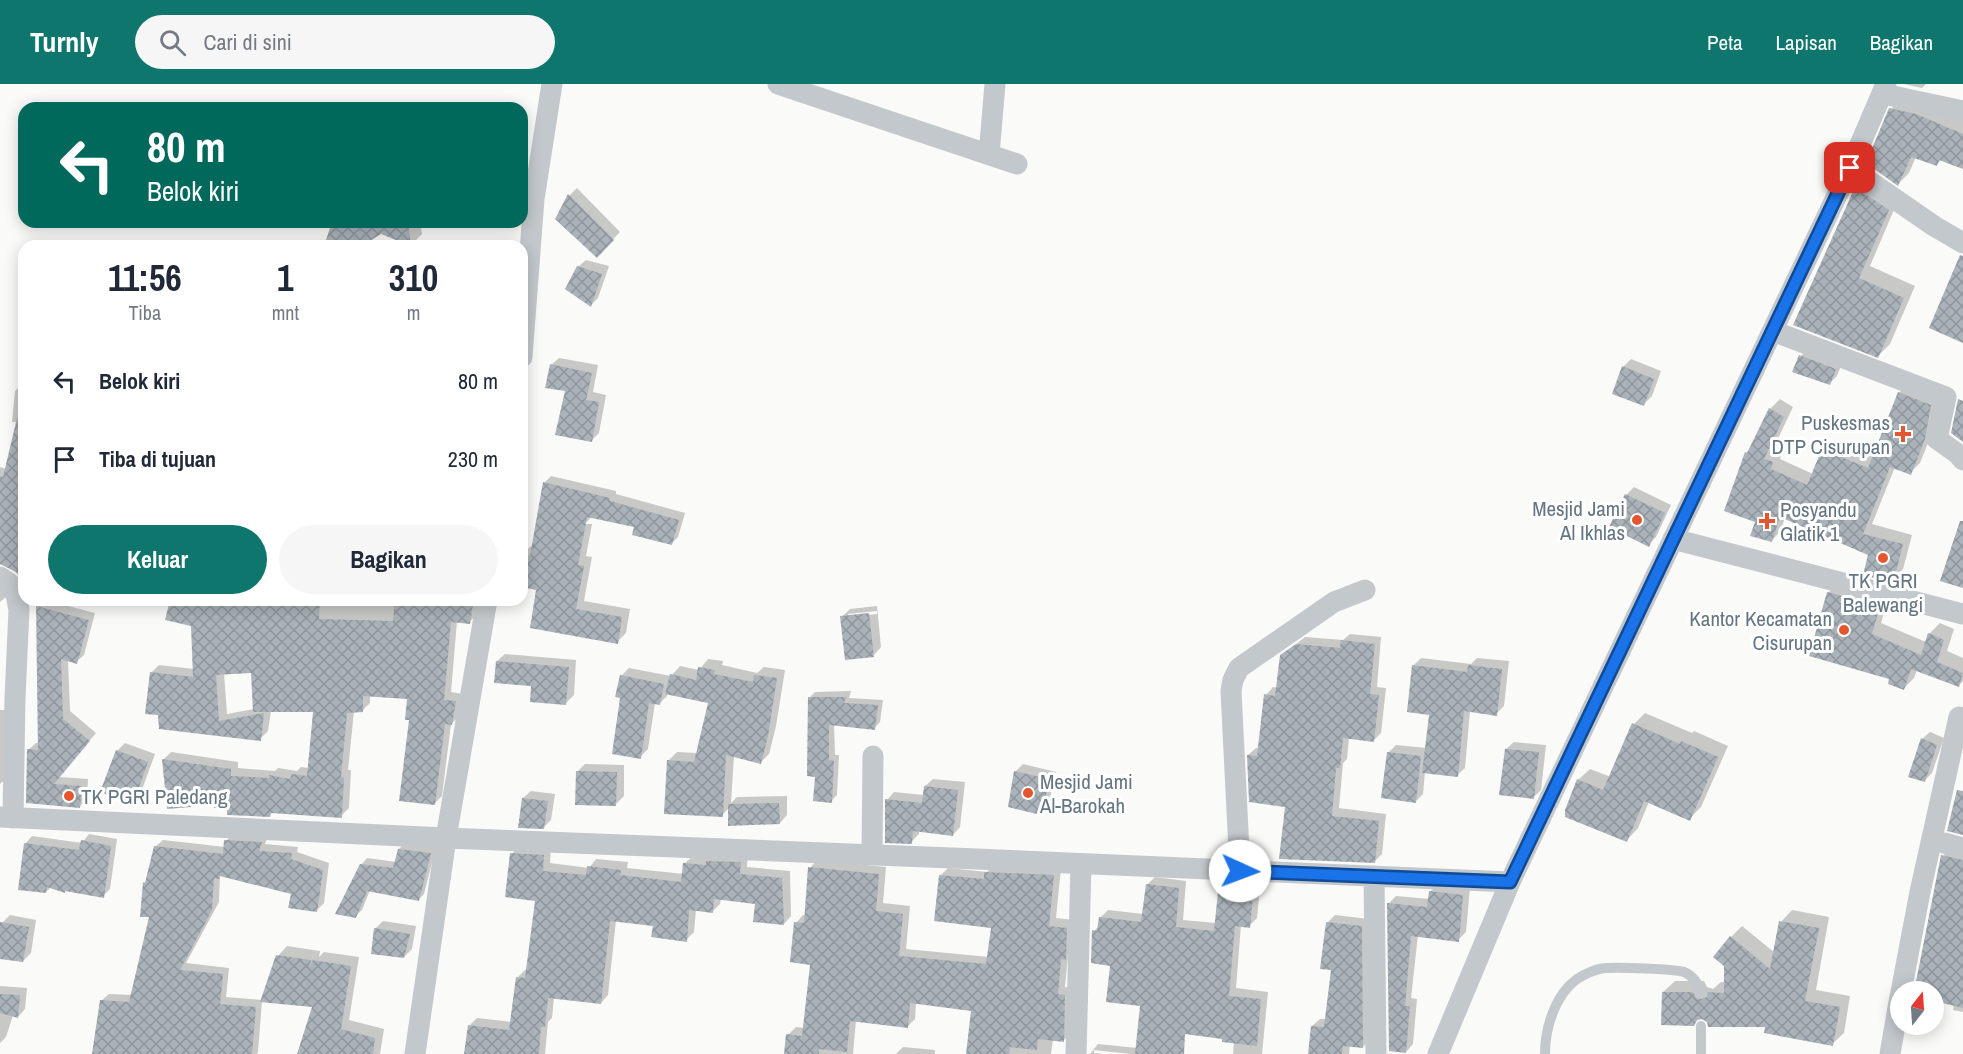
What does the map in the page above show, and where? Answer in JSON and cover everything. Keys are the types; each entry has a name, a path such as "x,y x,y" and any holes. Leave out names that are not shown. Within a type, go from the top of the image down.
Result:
{"street":[{"path":"528,268 534,199 552,84"},
{"path":"778,84 1017,164"},
{"path":"989,155 995,84"},
{"path":"1438,1054 1510,882 1773,331 1885,89 1963,111"},
{"path":"1850,168 1934,226 1963,243"},
{"path":"1773,331 1946,397 1937,439 1963,460"},
{"path":"1673,539 1963,614"},
{"path":"0,577 9,583 16,594 18,605"},
{"path":"1240,871 1231,691 1233,681 1239,668 1304,621 1334,602 1365,590"},
{"path":"18,606 15,698 6,818 1510,882"},
{"path":"415,1054 446,838 486,606"},
{"path":"1903,981 1920,892 1959,717"},
{"path":"872,854 873,756"},
{"path":"1076,1054 1081,864"},
{"path":"1374,876 1376,1054"},
{"path":"1890,1054 1893,1035"}],"lane":[{"path":"1545,1054 1547,1029 1557,1005 1569,987 1582,975 1603,968 1682,971 1695,979 1701,992"},
{"path":"1701,1026 1701,1054"}],"building":[{"path":"1889,108 1916,114 1963,134 1963,169 1939,160 1937,166 1911,157 1898,186 1866,163"},
{"path":"1855,187 1889,210 1859,278 1904,298 1878,358 1793,325"},
{"path":"568,194 614,240 597,258 555,219"},
{"path":"330,228 409,228 410,240 396,240 381,234 372,240 326,240"},
{"path":"1960,255 1963,256 1963,343 1929,328"},
{"path":"577,266 602,274 591,307 565,289"},
{"path":"1799,355 1836,369 1830,385 1792,372"},
{"path":"550,364 592,373 586,400 599,402 592,442 555,435 565,391 545,388"},
{"path":"1622,366 1654,379 1644,406 1612,394"},
{"path":"1898,392 1931,405 1925,439 1911,475 1890,467 1863,534 1903,544 1894,580 1887,578 1886,581 1863,575 1868,555 1780,517 1772,542 1750,536 1755,522 1724,511 1745,452 1747,453 1769,408 1784,417 1764,459 1773,462 1771,469 1807,485 1822,449 1868,468"},
{"path":"1958,399 1963,401 1963,442 1951,433"},
{"path":"18,418 18,575 0,564 0,476 3,477"},
{"path":"543,482 610,498 610,501 679,520 672,545 632,535 634,527 587,517 578,565 584,566 576,609 622,617 618,644 530,628 536,590 528,588 528,556 530,556"},
{"name":"Mesjid Jami Al Ikhlas","path":"1625,494 1665,513 1649,547 1609,527"},
{"path":"1960,521 1963,521 1963,588 1940,581"},
{"path":"1827,592 1880,606 1872,634 1921,655 1928,633 1944,640 1937,662 1963,673 1959,687 1911,669 1904,690 1888,684 1889,679 1809,656"},
{"path":"36,606 89,620 77,664 61,659 63,719 90,741 54,784 82,786 80,808 26,803 27,749 38,750"},
{"path":"168,606 320,606 319,619 393,621 394,606 473,606 470,624 451,622 444,700 456,701 452,725 445,724 435,805 399,801 409,720 405,720 407,699 363,696 363,712 347,713 341,777 344,778 342,818 271,813 270,817 227,815 227,809 214,808 214,805 167,809 162,759 231,769 231,776 269,778 269,775 290,779 292,774 307,776 313,712 253,712 251,673 216,675 219,721 264,713 261,741 159,729 158,715 145,714 150,672 193,677 191,626 165,620"},
{"path":"869,613 874,657 845,660 840,616"},
{"path":"1341,640 1375,644 1370,694 1379,695 1374,742 1343,738 1340,768 1336,768 1332,816 1379,821 1375,863 1279,859 1285,807 1249,802 1247,755 1257,756 1264,694 1275,696 1280,655 1296,644 1340,648"},
{"path":"496,661 569,667 566,705 530,702 531,686 494,683"},
{"path":"1412,665 1467,672 1468,665 1502,669 1497,716 1464,711 1458,777 1422,773 1429,715 1407,712"},
{"path":"698,667 715,670 714,674 753,682 754,675 777,678 761,764 726,755 723,817 664,814 667,760 694,762 708,703 665,694 670,674 696,680"},
{"path":"620,675 664,684 660,705 649,703 641,759 612,754 620,698 615,697"},
{"path":"808,697 846,697 844,703 878,705 875,730 829,725 829,760 834,761 832,803 813,801 815,777 807,776"},
{"path":"1632,723 1680,744 1681,741 1718,757 1690,821 1644,801 1627,842 1565,817 1565,810 1577,779 1603,790"},
{"path":"1921,738 1937,745 1925,782 1908,777"},
{"path":"1505,749 1539,752 1534,799 1499,795"},
{"path":"116,750 148,762 133,804 100,792"},
{"path":"1387,752 1421,756 1416,803 1381,798"},
{"path":"576,771 617,772 616,806 575,805"},
{"name":"Mesjid Jami Al-Barokah","path":"1014,771 1050,779 1041,815 1008,807"},
{"path":"924,786 958,790 953,836 913,831 912,844 885,843 885,799 922,803"},
{"path":"1957,790 1963,791 1963,835 1947,831"},
{"path":"522,798 548,801 544,829 518,828"},
{"path":"779,803 780,824 728,826 728,804"},
{"path":"81,840 111,846 104,898 65,891 65,893 47,887 46,893 18,890 24,843 79,850"},
{"path":"224,840 262,842 259,851 292,853 291,859 323,870 317,912 288,908 291,894 220,876 219,879 214,878 212,910 180,970 223,974 220,1004 256,1007 252,1054 92,1054 100,1000 129,1002 149,917 140,917 143,882 145,883 154,846 223,854"},
{"path":"398,849 431,853 419,901 367,891 356,918 335,914 360,864 393,868"},
{"path":"510,853 544,855 543,871 586,875 587,866 621,870 620,875 681,882 683,863 706,865 706,861 741,862 740,874 782,878 784,925 753,922 755,904 714,899 713,913 689,910 687,942 651,937 653,926 610,921 601,1004 548,998 545,1027 541,1027 539,1054 464,1054 468,1025 509,1030 516,977 525,978 535,901 505,897"},
{"path":"1941,855 1963,860 1963,1008 1944,1003 1944,981 1916,981"},
{"path":"808,867 879,874 876,911 903,914 899,956 986,964 991,928 934,921 939,875 984,879 984,872 1054,875 1049,926 1067,928 1066,960 1061,959 1058,994 1065,995 1064,1042 1038,1039 1037,1050 1010,1047 1009,1054 966,1054 971,1011 910,1003 908,1028 850,1021 847,1052 819,1049 819,1054 784,1054 786,1034 802,1036 810,965 790,962 794,922 804,923"},
{"path":"1219,882 1254,884 1250,928 1235,926 1229,996 1261,999 1257,1046 1222,1042 1222,1039 1185,1034 1184,1054 1135,1054 1140,1006 1106,1002 1110,966 1091,963 1092,930 1097,931 1099,917 1141,922 1146,884 1179,888 1176,927 1214,931"},
{"path":"1429,891 1463,895 1459,942 1411,936 1405,1006 1410,1006 1406,1053 1389,1051 1387,903 1427,907"},
{"path":"1779,921 1819,928 1805,1001 1840,1007 1833,1046 1764,1033 1765,1027 1708,1027 1707,1022 1702,1019 1697,1020 1694,1026 1661,1025 1662,992 1693,992 1696,998 1701,999 1707,997 1708,992 1724,993 1724,966 1713,957 1730,936 1770,969"},
{"path":"0,922 29,927 23,962 0,959"},
{"path":"1326,922 1362,926 1363,1048 1343,1046 1342,1054 1308,1054 1311,1026 1324,1027 1331,970 1320,969"},
{"path":"374,928 410,934 404,958 371,954"},
{"path":"276,955 311,960 310,966 313,960 351,966 341,1029 375,1038 373,1054 297,1054 312,1007 260,1002"},
{"path":"0,994 20,995 18,1018 0,1013"}],"place":[{"name":"Puskesmas DTP Cisurupan","path":"1903,434"},
{"name":"Mesjid Jami Al Ikhlas","path":"1637,520"},
{"name":"Posyandu Glatik 1","path":"1767,521"},
{"name":"TK PGRI Balewangi","path":"1883,558"},
{"name":"Kantor Kecamatan Cisurupan","path":"1844,630"},
{"name":"Mesjid Jami Al-Barokah","path":"1028,793"},
{"name":"TK PGRI Paledang","path":"69,796"}],"route":[{"path":"1240,871 1510,882 1850,168"}]}
